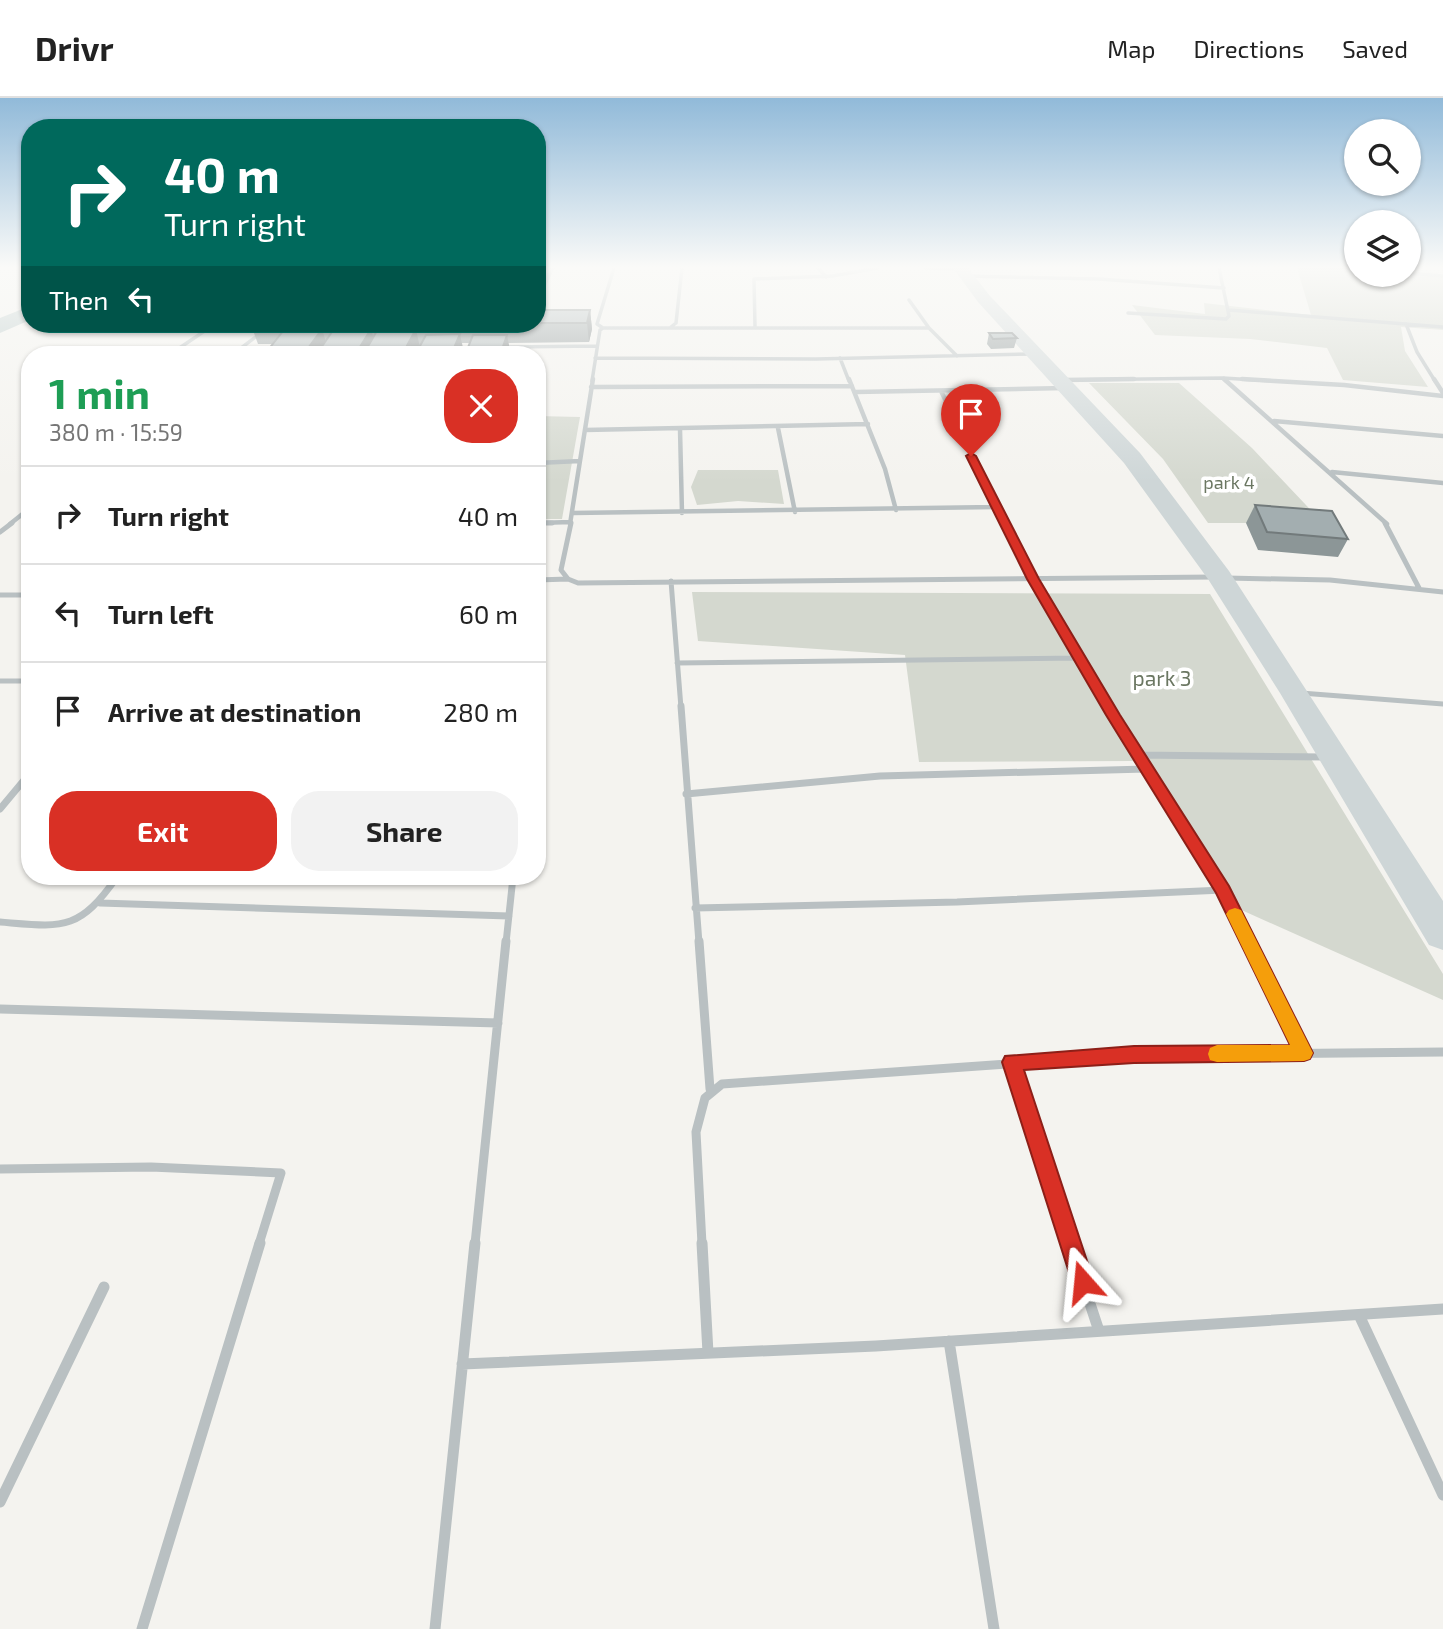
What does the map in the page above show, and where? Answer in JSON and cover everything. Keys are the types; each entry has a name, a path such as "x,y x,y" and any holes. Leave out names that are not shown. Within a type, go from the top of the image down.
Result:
{"street":[{"path":"568,579 561,570 561,562 573,513 599,339"},
{"path":"940,339 957,356"},
{"path":"1024,339 1132,458 1220,578 1295,693 1443,934"},
{"path":"1412,339 1443,394"},
{"path":"546,347 597,346"},
{"path":"596,358 840,358 1037,354"},
{"path":"840,358 885,469 896,510"},
{"path":"855,392 941,391 1223,378 1443,394"},
{"path":"1223,378 1331,472 1389,527 1419,588"},
{"path":"591,387 852,386"},
{"path":"941,391 1033,579 1146,769 1223,890 1304,1053"},
{"path":"1273,421 1443,436"},
{"path":"585,430 868,424"},
{"path":"778,428 795,512"},
{"path":"680,429 682,513"},
{"path":"546,463 580,461"},
{"path":"1331,472 1443,483"},
{"path":"573,513 795,512 996,506"},
{"path":"0,532 21,515"},
{"path":"546,523 571,522"},
{"path":"546,580 568,579 592,584 671,581 1220,578 1330,580 1443,592"},
{"path":"671,581 710,1089"},
{"path":"0,595 21,595"},
{"path":"677,663 1079,658"},
{"path":"0,681 21,681"},
{"path":"1295,693 1443,704"},
{"path":"1138,755 1334,757"},
{"path":"686,794 880,776 1146,769"},
{"path":"0,809 21,784"},
{"path":"0,922 59,927 83,919 100,903 112,885"},
{"path":"435,1629 512,885"},
{"path":"695,908 957,902 1223,890"},
{"path":"100,903 509,916"},
{"path":"0,1009 498,1023"},
{"path":"708,1353 696,1132 700,1104 710,1089 722,1084 1134,1055 1443,1052"},
{"path":"1012,1062 1099,1331"},
{"path":"0,1169 150,1167 281,1173 142,1629"},
{"path":"0,1502 104,1287"},
{"path":"462,1364 949,1341 1443,1310"},
{"path":"1359,1315 1443,1495"},
{"path":"949,1341 994,1629"}],"green space":[{"path":"1254,339 1403,339 1405,351 1428,387 1343,380 1327,348"},
{"name":"park 4","path":"1089,383 1179,383 1252,448 1323,523 1208,523 1163,459"},
{"path":"546,416 580,417 562,519 546,519"},
{"path":"698,470 778,470 784,504 738,501 697,505 691,487"},
{"name":"park 3","path":"692,592 1210,594 1443,974 1443,1000 1237,908 1133,761 919,762 905,655 698,641"}],"building":[{"path":"276,339 314,339 310,346 271,346"},
{"path":"327,339 365,339 361,346 322,346"},
{"path":"372,339 410,339 407,346 368,346"},
{"path":"424,339 458,339 455,346 420,346"},
{"path":"471,339 505,339 503,346 469,346"},
{"path":"1255,505 1332,511 1348,539 1267,532"}],"slow traffic":[{"path":"1217,1054 1304,1053 1235,914"}],"route":[{"path":"971,456 1033,579 1113,715 1223,890 1304,1053 1134,1055 1012,1062 1083,1282"}]}
